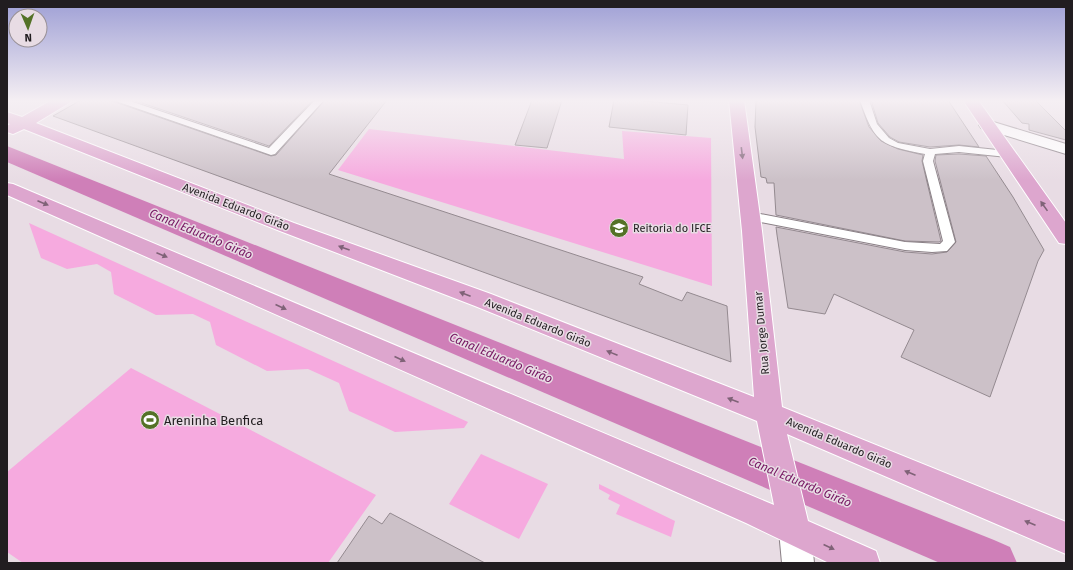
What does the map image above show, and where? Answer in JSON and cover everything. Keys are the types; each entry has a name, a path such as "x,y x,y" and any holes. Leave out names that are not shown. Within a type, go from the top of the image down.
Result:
{"main road":[{"name":"Avenida Eduardo Girão","path":"25,127 475,298 769,414 1066,538"},
{"name":"Rua Jorge Dumar","path":"739,127 750,216 769,414 795,531"},
{"path":"988,127 1066,238"},
{"path":"7,188 795,531 864,563"}],"street":[{"path":"992,127 1066,149"},
{"name":"Rua Jorge Dumar","path":"795,531 798,563"}],"lane":[{"path":"196,127 271,152 294,127"},
{"path":"874,127 886,140 895,145 930,152 938,150 969,149 1007,154"},
{"path":"750,216 898,245 943,248 949,242 928,161 930,152"}],"shaded area":[{"name":"Reitoria do IFCE","path":"369,129 624,159 622,131 711,138 712,286 338,170"},
{"path":"29,223 468,422 464,428 395,432 349,411 339,383 308,369 267,371 216,345 210,322 193,314 156,315 114,294 111,272 97,264 67,269 41,258"},
{"name":"Areninha Benfica","path":"131,368 376,495 328,563 23,563 7,552 7,472"},
{"path":"481,454 548,484 519,539 449,504"},
{"path":"599,484 675,521 671,537 616,514 620,505 608,499 610,495 599,489"}],"building":[{"path":"82,127 186,127 271,156 276,155 301,127 366,127 329,174 643,277 639,284 682,301 687,292 727,306 731,362"},
{"path":"212,127 288,127 269,146"},
{"path":"522,127 554,127 547,148 515,145"},
{"path":"609,127 687,127 686,135"},
{"path":"755,127 869,127 881,141 898,149 923,155 922,161 941,241 905,241 776,215 774,183 767,183 766,178 761,177"},
{"path":"881,127 966,127 979,147 959,145 930,147 899,142 890,137"},
{"path":"1029,127 1062,127 1066,131 1066,140 1029,130"},
{"path":"959,154 986,156 1013,197 1044,250 1038,261 990,397 901,357 914,330 834,294 825,314 788,308 777,235 776,227 905,252 932,254 947,252 956,242 935,161 936,155"},
{"path":"390,513 485,563 337,563 369,516 382,524"}],"waterway":[{"name":"Canal Eduardo Girão","path":"7,153 994,563"}],"place":[{"name":"Reitoria do IFCE","path":"619,228"},
{"name":"Areninha Benfica","path":"150,420"}]}
